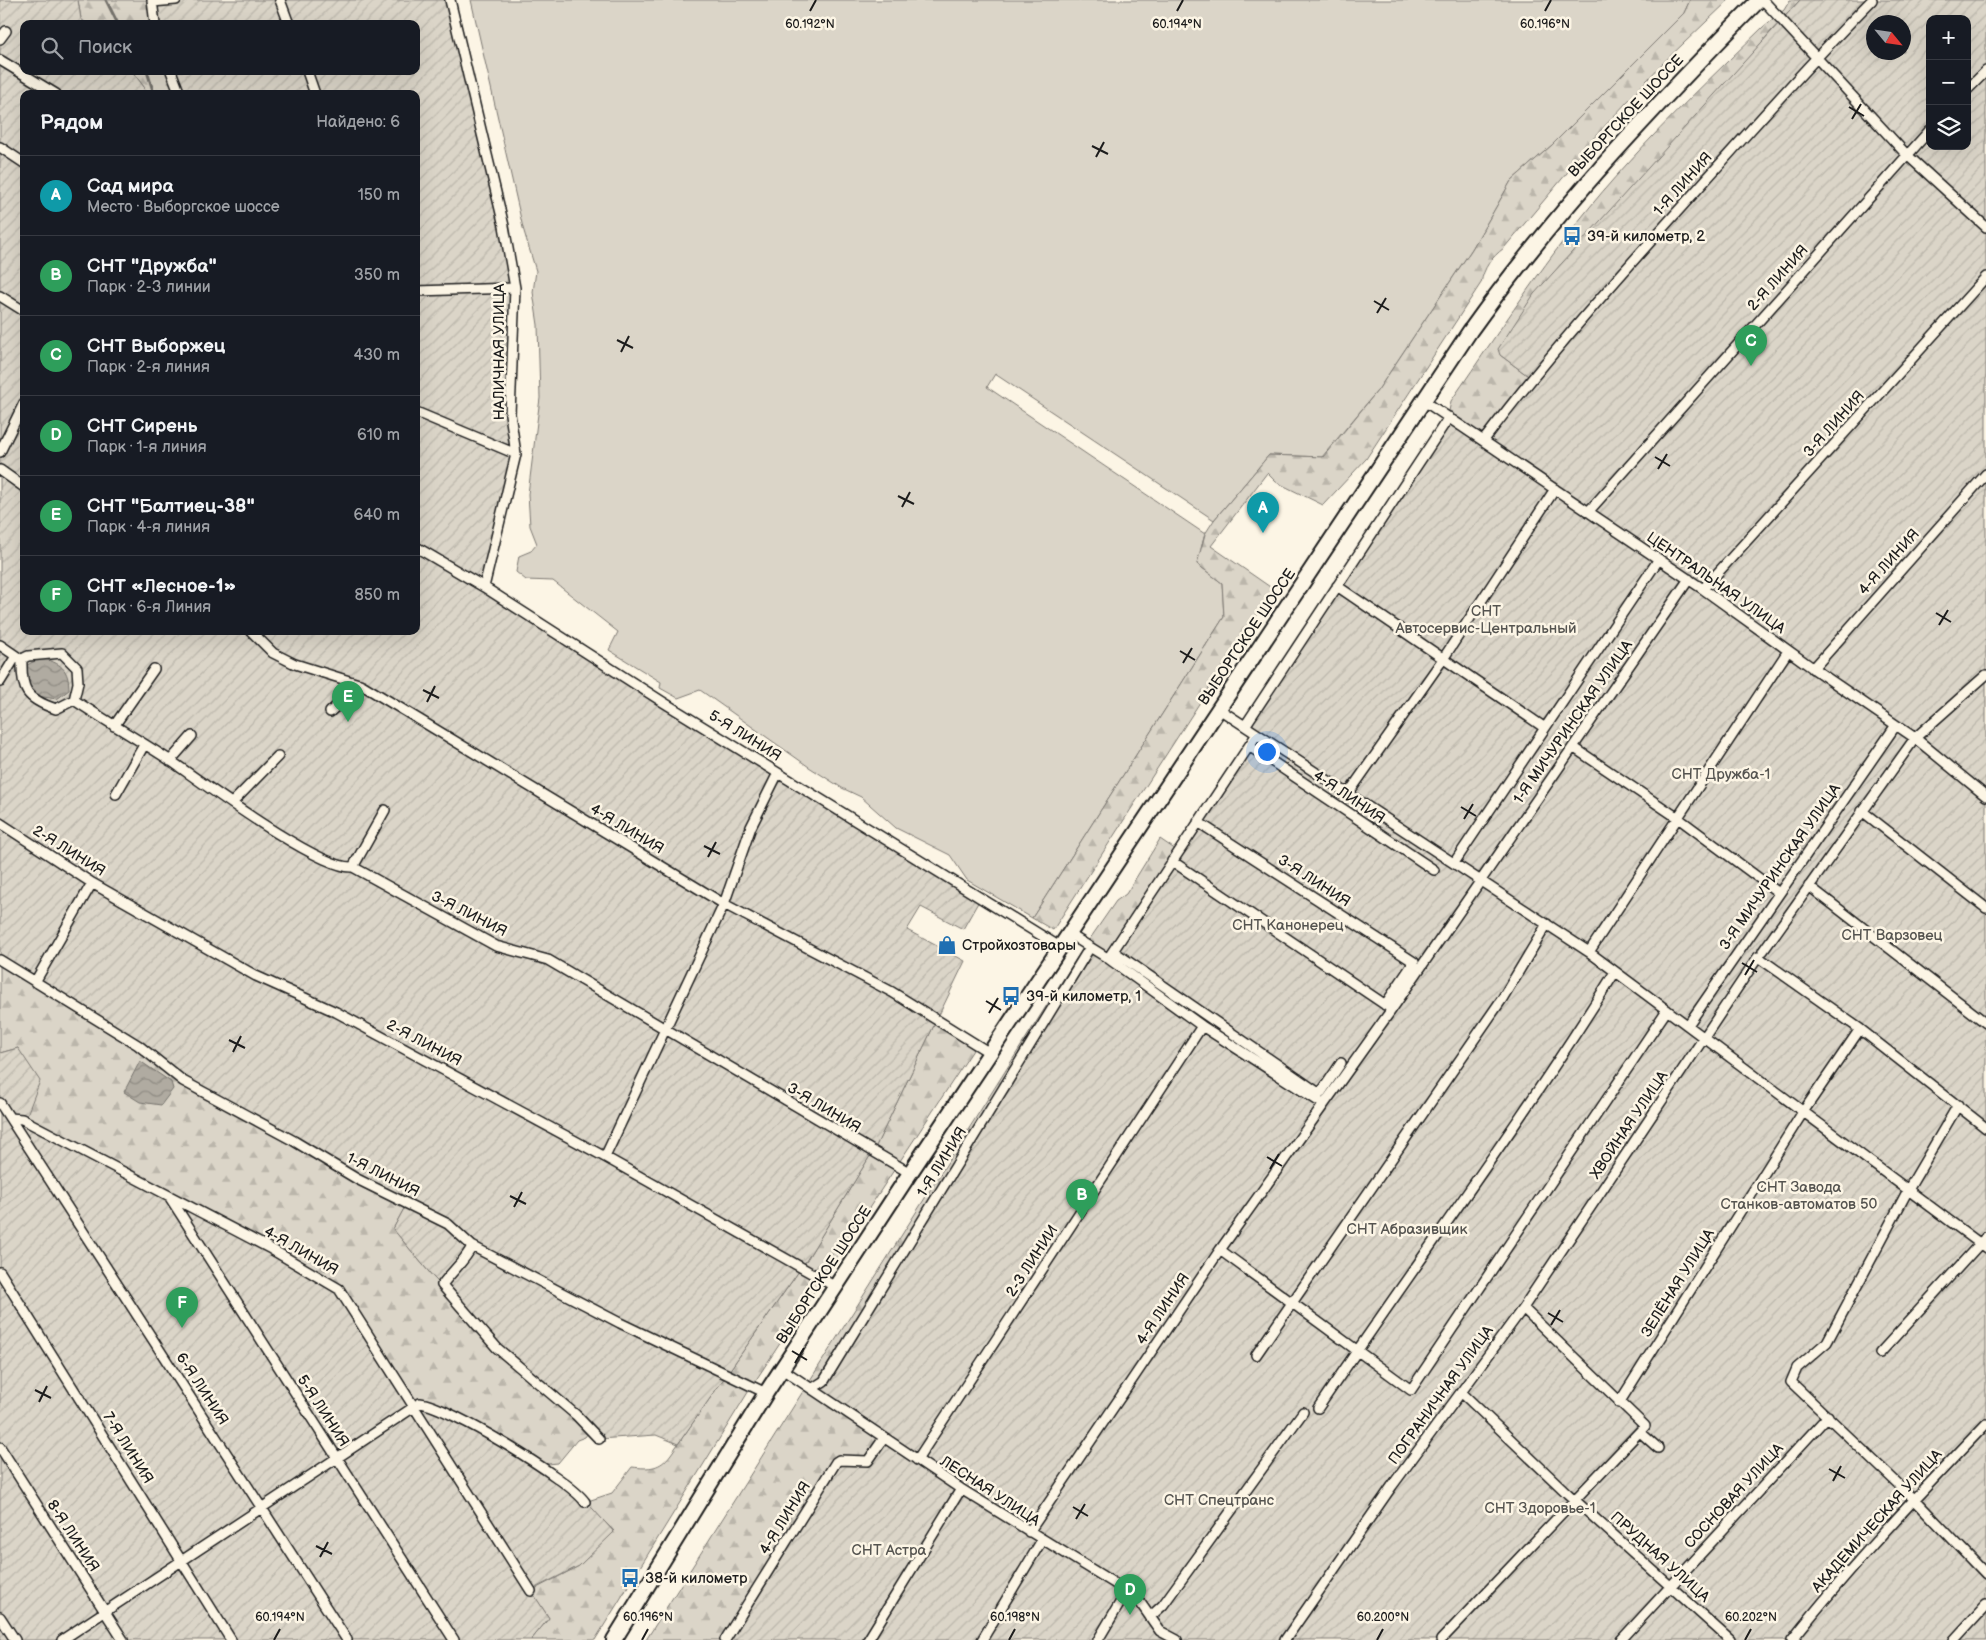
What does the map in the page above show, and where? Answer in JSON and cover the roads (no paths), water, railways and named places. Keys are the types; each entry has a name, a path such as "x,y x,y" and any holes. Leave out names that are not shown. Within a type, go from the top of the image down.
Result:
{"main road":[{"name":"ВЫБОРГСКОЕ ШОССЕ","path":"614,1640 766,1393 910,1173 1470,331 1522,260 1605,160 1761,0"}],"street":[{"path":"154,20 152,1 176,0"},
{"path":"280,0 288,20"},
{"name":"НАЛИЧНАЯ УЛИЦА","path":"450,0 504,226 515,288 510,414 516,454 484,587"},
{"path":"1761,0 1906,154 1986,227"},
{"name":"1-Я ЛИНИЯ","path":"1484,440 1531,378 1579,321 1816,57 1872,0"},
{"path":"0,60 20,72"},
{"path":"1971,86 1986,71"},
{"path":"25,75 49,90"},
{"path":"173,75 178,90"},
{"path":"308,75 314,90"},
{"name":"2-Я ЛИНИЯ","path":"1588,512 1906,154 1926,134"},
{"path":"0,147 20,160"},
{"name":"3-Я ЛИНИЯ","path":"1703,589 1986,277"},
{"path":"420,291 515,288"},
{"path":"0,296 20,308"},
{"name":"ЦЕНТРАЛЬНАЯ УЛИЦА","path":"1424,400 1703,589 1813,669 1915,738 1986,796"},
{"path":"0,452 20,411"},
{"path":"420,414 516,454"},
{"path":"1245,726 1450,417"},
{"path":"0,470 20,484"},
{"name":"4-Я ЛИНИЯ","path":"1813,669 1986,474"},
{"path":"1348,794 1443,659 1555,489"},
{"name":"5-Я ЛИНИЯ","path":"420,549 484,587 663,702 1060,948"},
{"path":"1454,863 1659,559"},
{"name":"1-Я МИЧУРИНСКАЯ УЛИЦА","path":"1388,1007 1574,747 1688,579"},
{"path":"1337,586 1545,728"},
{"name":"4-Я ЛИНИЯ","path":"255,635 273,653 295,664 360,684 724,904 892,992 990,1053"},
{"path":"0,645 19,658"},
{"path":"1589,952 1788,651"},
{"path":"0,682 19,658 62,653 77,668 78,684 74,700 56,709 37,702 21,680 19,658"},
{"path":"114,726 154,669"},
{"path":"1915,738 1986,675"},
{"path":"330,712 360,684"},
{"name":"3-Я ЛИНИЯ","path":"74,700 232,803 317,855 344,868 353,867 496,946 548,960 910,1173"},
{"path":"1219,709 1589,952 1908,1190 1984,1242 1880,1353"},
{"name":"3-Я МИЧУРИНСКАЯ УЛИЦА","path":"1688,1025 1896,725"},
{"path":"1110,955 1257,734"},
{"path":"170,761 192,736"},
{"name":"ХВОЙНАЯ УЛИЦА","path":"1523,1308 1760,954 1915,738"},
{"path":"116,794 144,745"},
{"name":"4-Я ЛИНИЯ","path":"1249,746 1434,870"},
{"path":"1574,747 1678,818 1779,893"},
{"path":"232,803 278,756"},
{"path":"605,1157 724,904 751,827 778,773"},
{"path":"353,867 385,810"},
{"path":"1862,811 1986,908"},
{"name":"3-Я ЛИНИЯ","path":"1198,822 1414,962 1388,1007"},
{"name":"2-Я ЛИНИЯ","path":"0,823 92,882 256,976 336,1012 605,1157 836,1287"},
{"path":"1172,861 1388,1007"},
{"path":"35,982 92,882"},
{"path":"1809,886 1986,1023"},
{"path":"1256,1355 1502,999 1547,924"},
{"path":"1069,934 1090,947 1110,955 1320,1094 1342,1063"},
{"name":"1-Я ЛИНИЯ","path":"812,1388 824,1381 1090,947"},
{"path":"1760,954 1860,1029 1986,1128"},
{"path":"1110,955 1202,1026 1323,1104"},
{"name":"1-Я ЛИНИЯ","path":"0,960 138,1045 183,1081 294,1141 357,1178 448,1224 472,1246 620,1323 766,1393"},
{"path":"1318,1408 1453,1216 1499,1144 1557,1065 1615,972"},
{"name":"4-Я ЛИНИЯ","path":"1029,1532 1220,1250 1323,1104 1388,1007"},
{"path":"1220,1250 1411,1390 1667,1010"},
{"name":"2-3 ЛИНИИ","path":"917,1460 1202,1026"},
{"name":"ЗЕЛЁНАЯ УЛИЦА","path":"1619,1402 1804,1112 1860,1029"},
{"name":"6-Я ЛИНИЯ","path":"0,1103 346,1640"},
{"path":"1958,1106 1908,1190 1827,1342 1797,1368 1791,1382 1914,1499 1986,1574"},
{"name":"4-Я ЛИНИЯ","path":"10,1118 22,1119 271,1249 339,1289 531,1590"},
{"name":"5-Я ЛИНИЯ","path":"169,1196 454,1640"},
{"path":"472,1246 468,1254 454,1268 442,1285 497,1348 551,1392 599,1439"},
{"name":"7-Я ЛИНИЯ","path":"0,1272 231,1640"},
{"path":"1523,1308 1619,1402 1658,1448"},
{"name":"ПОГРАНИЧНАЯ УЛИЦА","path":"1285,1640 1392,1486 1523,1308"},
{"name":"ЛЕСНАЯ УЛИЦА","path":"782,1369 961,1489 1127,1591 1137,1598 1160,1631 1177,1640"},
{"name":"ПРУДНАЯ УЛИЦА","path":"1461,1392 1730,1640"},
{"path":"62,1640 263,1509 420,1402 431,1404 477,1428 564,1481 585,1502"},
{"path":"1150,1617 1163,1605 1303,1412"},
{"name":"СОСНОВАЯ УЛИЦА","path":"1621,1640 1828,1416"},
{"name":"АКАДЕМИЧЕСКАЯ УЛИЦА","path":"1792,1640 1824,1600 1914,1499 1986,1424"},
{"path":"1441,1640 1643,1429"},
{"name":"4-Я ЛИНИЯ","path":"725,1640 836,1462 839,1460 868,1461 884,1438"},
{"name":"8-Я ЛИНИЯ","path":"0,1447 123,1640"},
{"path":"868,1640 961,1489"},
{"path":"982,1640 1042,1540"},
{"path":"1098,1640 1127,1591"},
{"path":"1954,1640 1986,1605"},
{"path":"0,1617 15,1640"}],"water":[{"path":"41,658 59,665 67,677 69,690 57,699 37,696 24,681 27,665"},
{"path":"140,1061 171,1082 173,1089 161,1105 140,1102 124,1092"}],"waterway":[{"path":"106,0 116,20"},
{"path":"148,75 153,90"}],"place":[{"name":"39-й километр, 2","path":"1572,236"},
{"name":"СНТ Выборжец","path":"1751,366"},
{"name":"Сад мира","path":"1263,533"},
{"name":"СНТ \"Балтиец-38\"","path":"348,722"},
{"name":"Стройхозтовары","path":"947,945"},
{"name":"39-й километр, 1","path":"1011,996"},
{"name":"СНТ \"Дружба\"","path":"1082,1220"},
{"name":"СНТ «Лесное-1»","path":"182,1328"},
{"name":"38-й километр","path":"630,1578"},
{"name":"СНТ Сирень","path":"1130,1615"}],"park label":[{"name":"СНТ Автосервис-Центральный","path":"1486,620"},
{"name":"СНТ Дружба-1","path":"1721,774"},
{"name":"СНТ Канонерец","path":"1288,925"},
{"name":"СНТ Варзовец","path":"1892,935"},
{"name":"СНТ Завода Станков-автоматов 50","path":"1799,1196"},
{"name":"СНТ Абразивщик","path":"1407,1229"},
{"name":"СНТ Спецтранс","path":"1219,1500"},
{"name":"СНТ Здоровье-1","path":"1540,1508"},
{"name":"СНТ Астра","path":"889,1550"}]}
